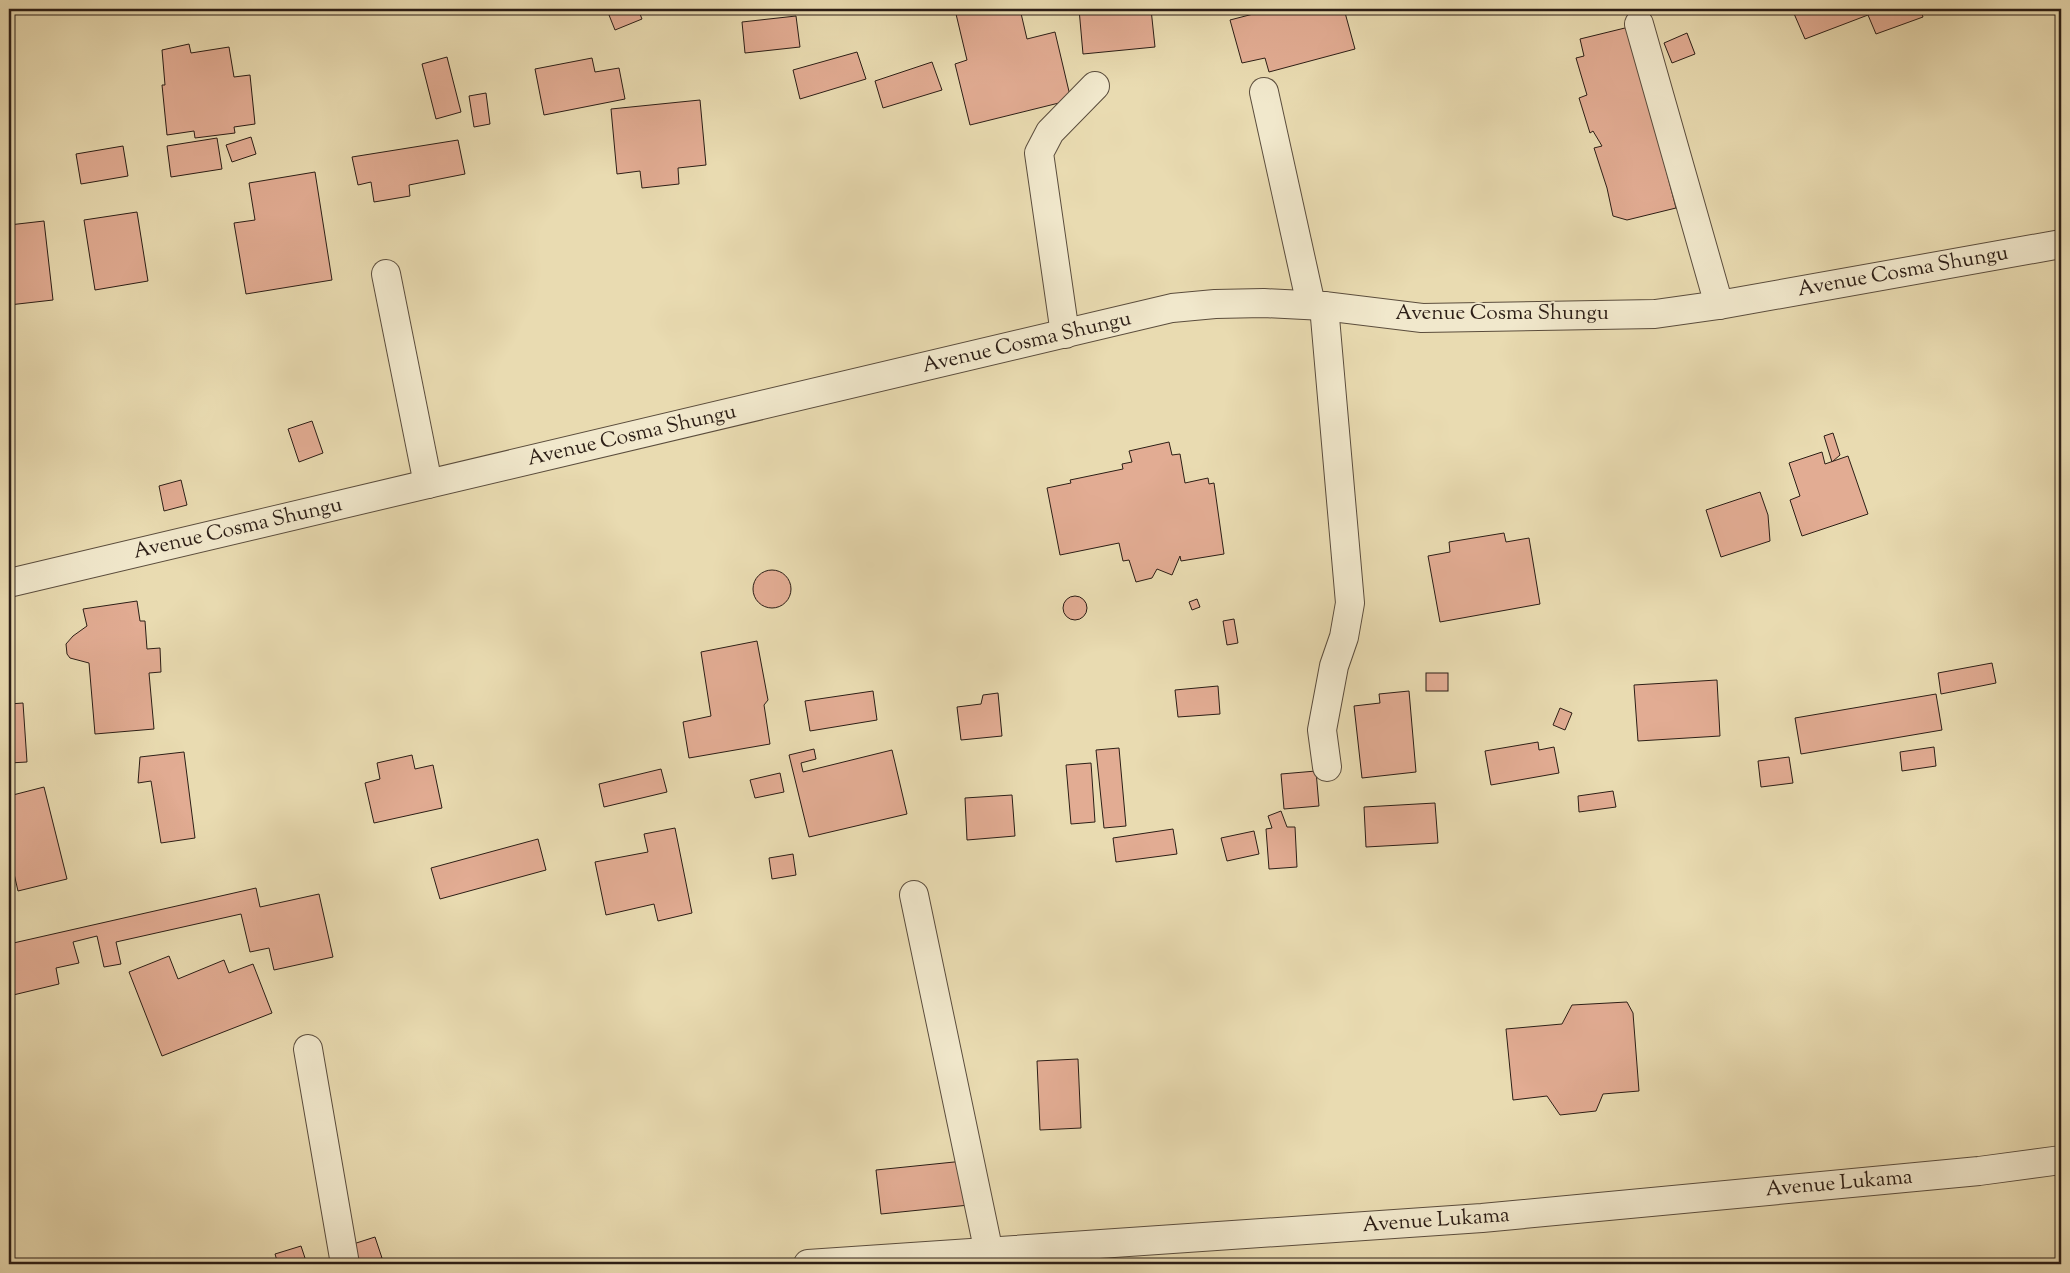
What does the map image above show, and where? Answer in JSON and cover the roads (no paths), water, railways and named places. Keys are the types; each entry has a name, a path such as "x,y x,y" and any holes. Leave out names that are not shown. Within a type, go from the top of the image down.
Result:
{"street":[{"path":"1639,24 1719,305"},
{"path":"1065,334 1039,153 1050,132 1095,86"},
{"path":"1264,92 1318,305 1350,603 1344,637 1334,666 1322,730 1327,767"},
{"name":"Avenue Cosma Shungu","path":"9,583 1172,308 1215,304 1318,305 1422,318 1654,314 1719,305 2061,244"},
{"path":"386,274 428,484"},
{"path":"914,895 989,1253"},
{"path":"308,1049 345,1264"},
{"name":"Avenue Lukama","path":"808,1264 989,1253 1036,1257 1482,1218 1979,1171 2061,1160"}]}
